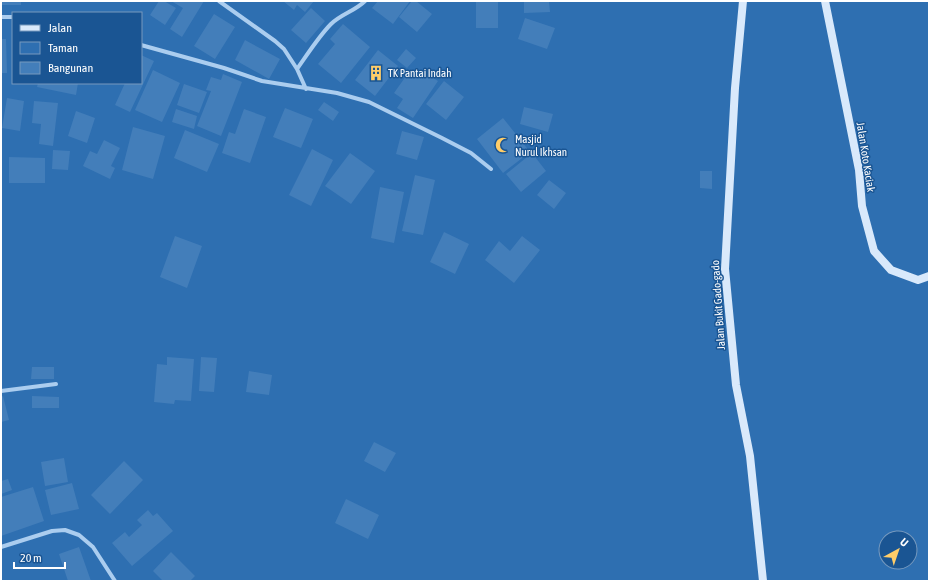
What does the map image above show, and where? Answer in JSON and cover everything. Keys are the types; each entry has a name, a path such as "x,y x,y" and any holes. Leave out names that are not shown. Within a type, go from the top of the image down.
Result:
{"street":[{"path":"219,1 284,49 297,69 306,89"},
{"path":"297,69 331,24 341,16 356,9 365,1"},
{"name":"Jalan Bukit Gado-gado","path":"743,1 735,88 725,269 736,385 750,456 763,581"},
{"name":"Jalan Koto Kaciak","path":"825,1 859,170 862,206 874,252 891,270 918,280 929,276"},
{"path":"1,17 12,17"},
{"path":"142,45 175,56 224,68 262,81 337,93 369,102 471,153 491,169"},
{"path":"1,392 56,384"},
{"path":"1,547 52,531 65,530 79,535 93,547 115,581"}],"green space":[{"path":"1,1 929,1 929,581 1,581"}],"building":[{"path":"1,1 21,1 21,5 1,5"},
{"path":"159,1 164,1 176,8 165,25 150,15"},
{"path":"171,1 204,1 182,37 170,29 183,8"},
{"path":"283,1 314,1 305,12 297,5 294,10"},
{"path":"378,1 410,1 393,24 372,8"},
{"path":"412,1 416,1 432,14 417,32 399,17"},
{"path":"476,1 498,1 498,28 476,28"},
{"path":"524,1 549,1 550,12 524,13"},
{"path":"311,8 325,21 306,43 291,30"},
{"path":"214,14 235,27 215,59 194,46"},
{"path":"525,18 555,28 547,49 518,39"},
{"path":"343,24 370,47 341,83 318,64 335,44 330,39"},
{"path":"1,39 6,39 7,73 1,73"},
{"path":"245,40 280,59 269,79 235,60"},
{"path":"406,49 416,58 407,68 397,60"},
{"name":"TK Pantai Indah","path":"378,50 398,66 375,96 355,80"},
{"path":"142,55 154,61 130,112 115,105 125,84 142,84"},
{"path":"411,69 420,76 423,71 438,81 413,118 397,108 403,99 394,93"},
{"path":"153,70 180,83 162,122 135,110"},
{"path":"223,74 242,82 221,136 197,126 211,91 206,90 211,77 221,80"},
{"path":"444,81 464,97 446,120 426,104"},
{"path":"38,84 78,84 76,95 37,87"},
{"path":"184,84 207,92 199,113 177,105"},
{"path":"7,98 24,101 20,131 2,128"},
{"path":"34,101 58,103 53,146 39,144 41,124 32,123"},
{"path":"324,102 339,112 333,121 318,110"},
{"path":"524,107 553,114 548,132 520,124"},
{"path":"285,108 313,119 301,148 273,137"},
{"path":"176,109 197,116 194,129 172,122"},
{"path":"244,109 266,117 250,163 222,153 229,132 235,134"},
{"path":"76,111 95,118 87,143 68,136"},
{"name":"Masjid Nurul Ikhsan","path":"503,118 530,152 503,173 477,139"},
{"path":"133,127 165,136 153,179 122,170"},
{"path":"185,130 219,144 207,172 174,158"},
{"path":"402,131 424,137 417,160 396,154"},
{"path":"104,140 120,148 111,166 115,168 110,179 83,166 90,151 97,154"},
{"path":"312,149 333,160 311,206 289,195"},
{"path":"53,150 70,151 68,170 52,169"},
{"path":"350,153 375,171 351,204 325,186"},
{"path":"532,153 546,171 521,192 506,174"},
{"path":"9,157 45,158 45,183 9,183"},
{"path":"700,171 712,171 712,189 700,188"},
{"path":"415,175 435,180 423,235 402,231"},
{"path":"549,180 566,193 554,209 537,195"},
{"path":"380,187 404,192 394,243 371,238"},
{"path":"444,232 469,244 455,274 430,262"},
{"path":"175,236 202,246 187,288 160,277"},
{"path":"522,236 540,250 514,283 485,260 499,241 510,251"},
{"path":"167,357 194,359 191,401 175,400 174,404 154,402 157,364 167,365"},
{"path":"201,357 217,358 214,392 199,391"},
{"path":"32,367 54,367 54,379 31,379"},
{"path":"249,371 272,375 269,395 246,392"},
{"path":"3,396 9,420 1,422 1,397"},
{"path":"32,396 59,397 59,408 32,408"},
{"path":"374,442 396,453 385,472 364,461"},
{"path":"64,458 68,482 45,486 41,462"},
{"path":"124,461 143,480 110,514 91,495"},
{"path":"8,479 12,490 1,494 1,481"},
{"path":"72,483 79,509 51,515 45,490"},
{"path":"33,487 44,521 1,536 1,497"},
{"path":"346,499 379,515 368,539 335,523"},
{"path":"148,510 153,516 157,513 173,531 132,566 112,543 125,532 129,537 142,525 137,520"},
{"path":"79,547 91,581 68,581 59,554"},
{"path":"171,552 195,576 190,581 163,581 153,571"}],"place":[{"name":"TK Pantai Indah","path":"376,73"},
{"name":"Masjid Nurul Ikhsan","path":"503,145"}]}
